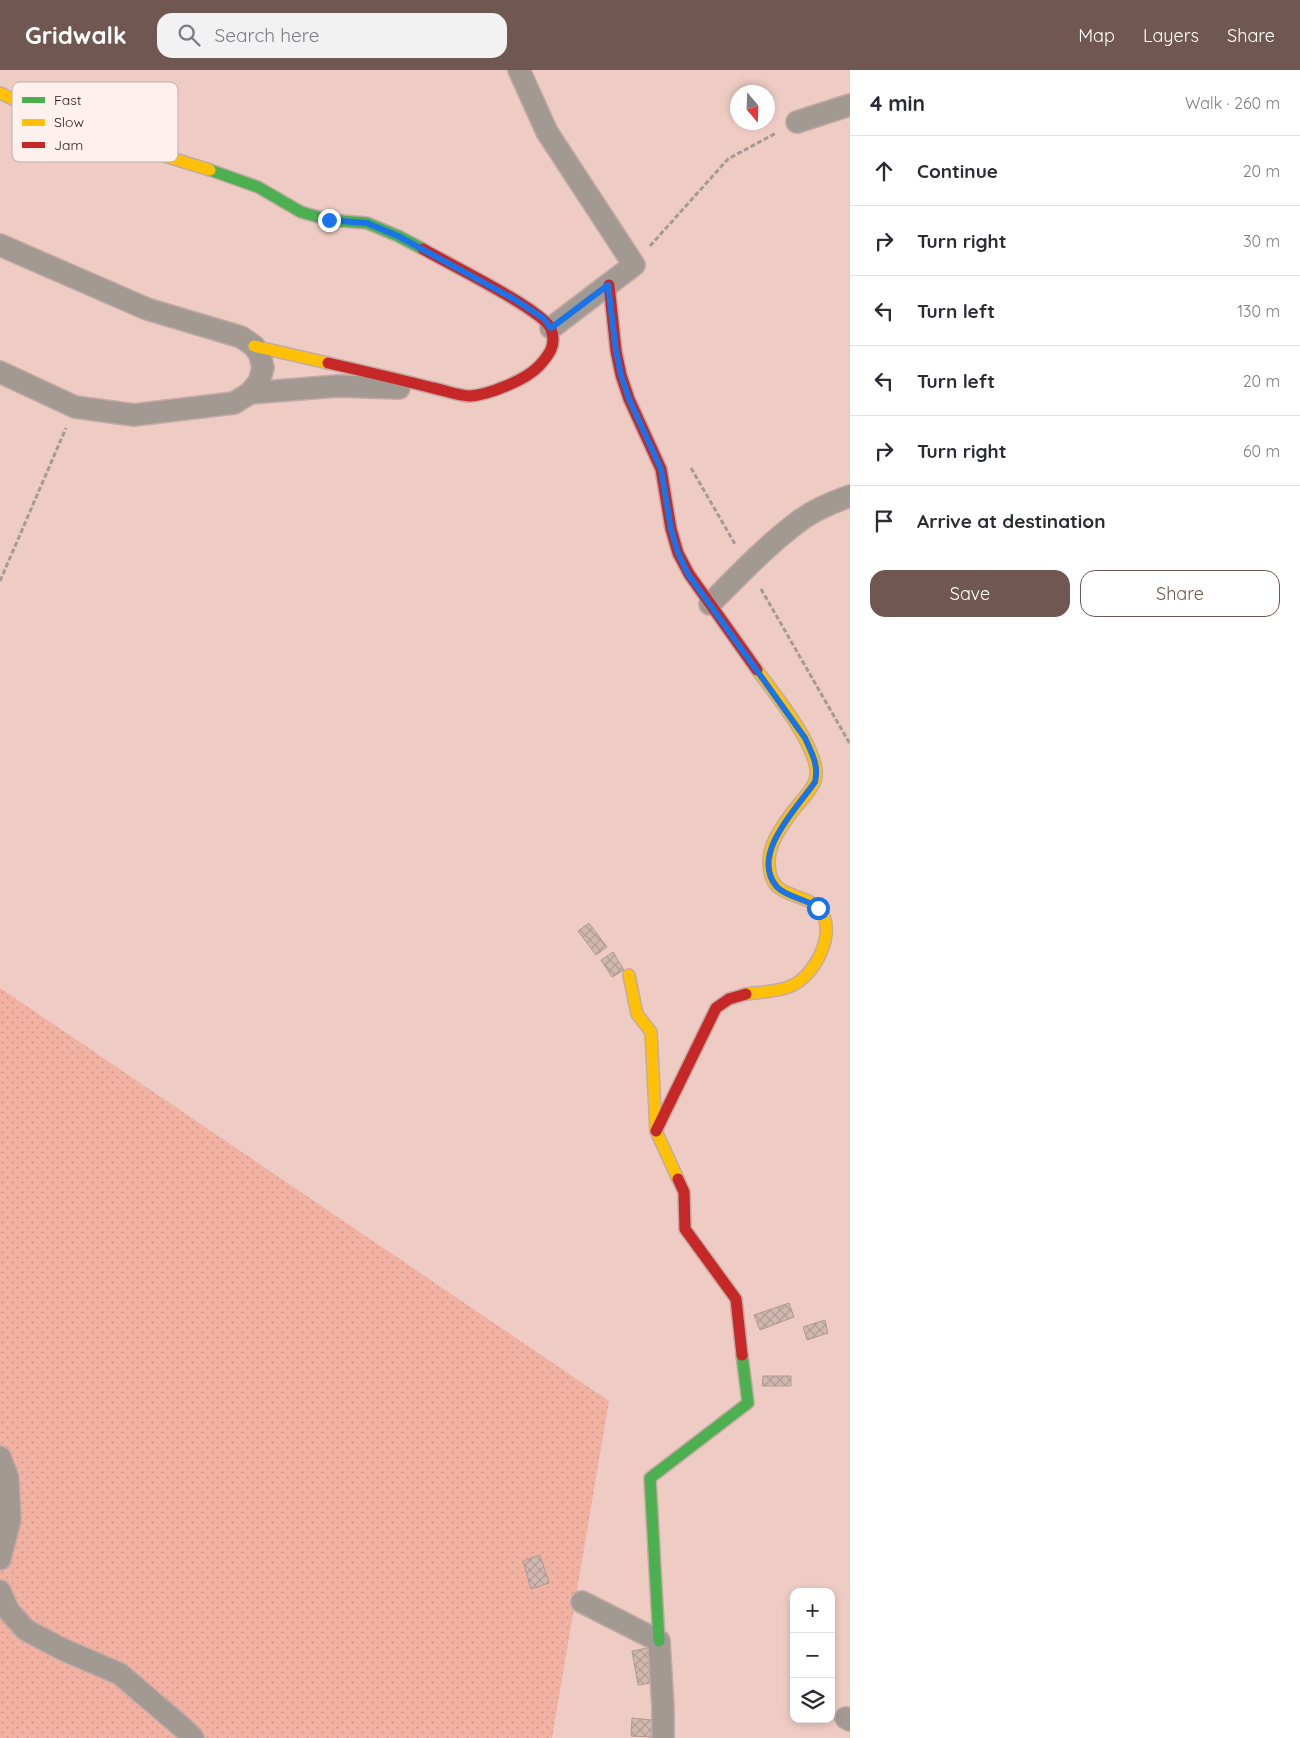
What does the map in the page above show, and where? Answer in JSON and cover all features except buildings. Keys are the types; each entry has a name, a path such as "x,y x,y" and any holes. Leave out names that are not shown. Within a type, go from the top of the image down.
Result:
{"street":[{"path":"519,70 547,132 634,265 551,328"},
{"path":"0,93 12,99"},
{"path":"797,122 850,105"},
{"path":"178,160 258,187 301,212 329,220 367,223 398,236 514,299 543,318 551,328 554,344 549,354 536,369 517,381 494,390 469,396 254,346"},
{"path":"0,245 147,309 241,336 254,346 260,356 263,368 259,382 250,393 234,404 134,415 75,408 0,372"},
{"path":"608,285 616,351 621,375 629,399 661,469 671,529 678,553 688,574 805,738 815,760 817,772 815,782 776,835 770,851 769,867 772,879 778,888 812,903 822,913 826,932 824,947 812,970 800,982 782,989 740,995 719,1005 712,1014 656,1131"},
{"path":"250,393 337,386 444,390"},
{"path":"710,604 747,566 799,521 850,496"},
{"path":"629,975 637,1014 651,1032 656,1131 684,1192 686,1228 736,1299 748,1403 650,1478 663,1738"},
{"path":"0,1457 8,1478 10,1520 0,1559"},
{"path":"0,1591 8,1610 26,1630 62,1649 120,1674 192,1738"},
{"path":"582,1602 658,1641"}],"path":[{"path":"634,265 728,159 797,122"},
{"path":"0,581 75,408"},
{"path":"689,465 850,744"}],"shaded area":[{"path":"0,988 609,1401 552,1738 0,1738"}],"traffic: fast":[{"path":"210,170 258,187 301,212 329,220 367,223 423,249"},
{"path":"659,1641 650,1478 748,1403 742,1355"}],"traffic: slow":[{"path":"0,93 12,99"},
{"path":"178,160 210,170"},
{"path":"254,346 328,363"},
{"path":"746,994 780,990 800,981 815,964 821,953 826,930 825,919 820,910 804,899 780,889 770,875 769,855 773,843 786,820 813,785 816,769 812,755 796,724 757,670"},
{"path":"629,975 637,1014 651,1032 656,1131 678,1179"}],"traffic: jam":[{"path":"328,363 470,396 487,393 506,386 533,371 543,362 549,354 553,340 551,329 544,321 531,310 493,287 423,249"},
{"path":"609,285 616,351 621,375 629,399 661,469 671,529 678,553 689,574 757,670"},
{"path":"656,1131 716,1008 729,999 746,994"},
{"path":"678,1179 684,1192 685,1229 736,1299 742,1355"}],"route":[{"path":"329,220 367,223 398,236 514,299 543,318 551,328 608,285 616,351 621,375 629,399 661,469 671,529 678,553 688,574 805,738 815,760 817,772 815,782 776,835 770,851 769,867 772,879 778,888 812,903 818,908"}]}
